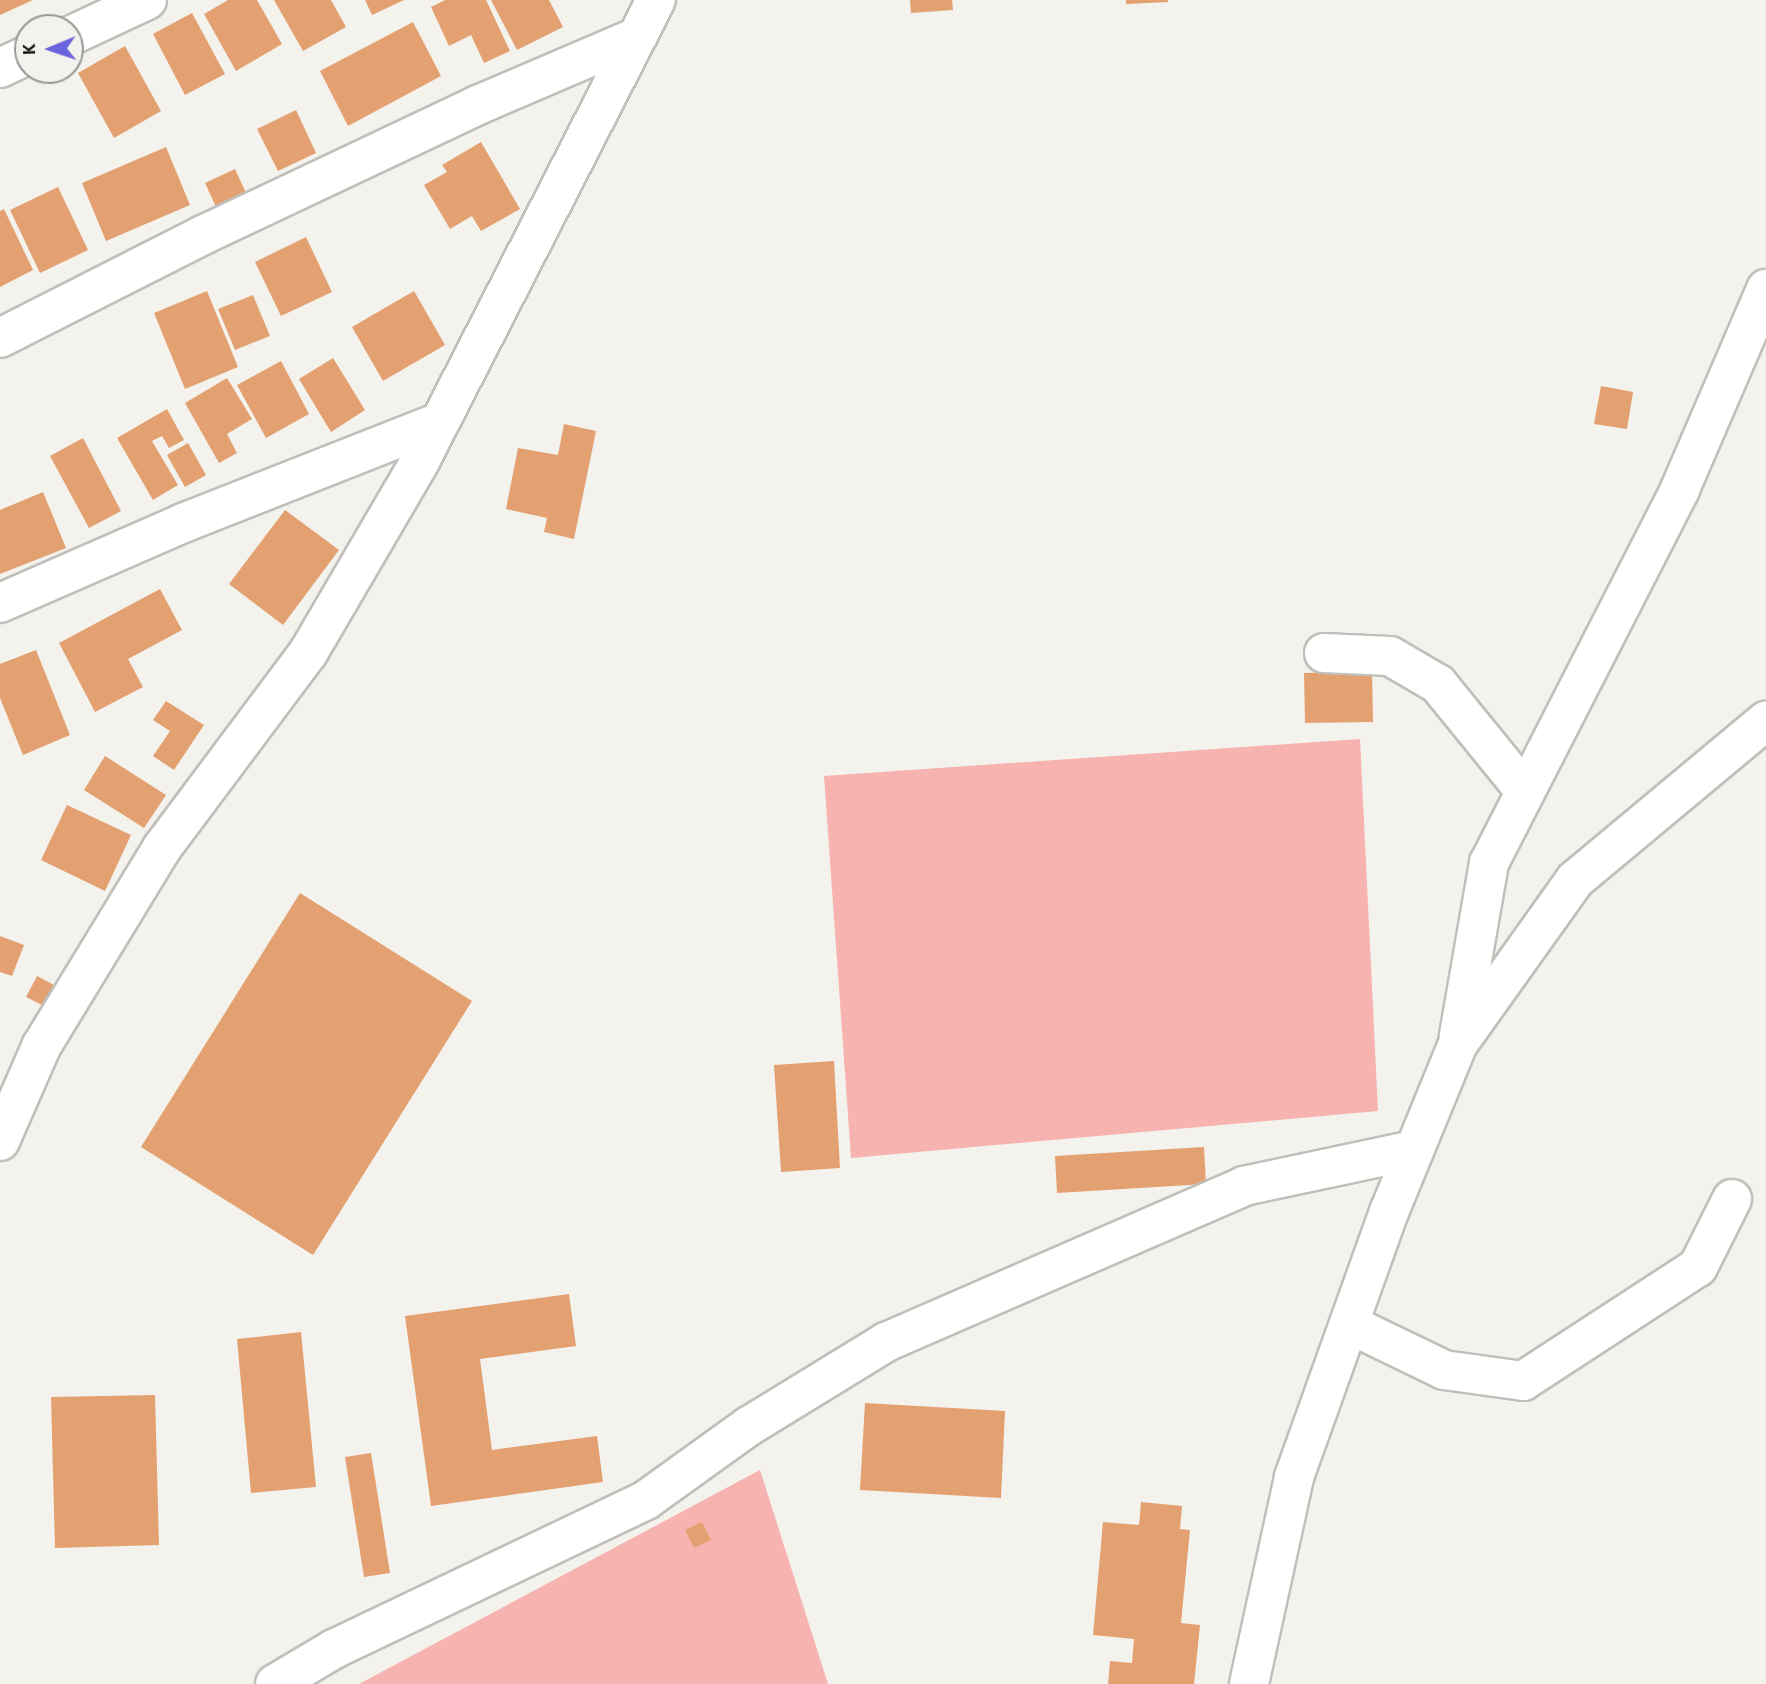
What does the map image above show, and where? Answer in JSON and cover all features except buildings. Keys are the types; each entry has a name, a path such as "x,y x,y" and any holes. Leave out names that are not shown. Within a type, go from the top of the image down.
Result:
{"street":[{"path":"84,30 147,0"},
{"path":"0,1141 41,1046 155,859 308,653 440,422 656,0"},
{"path":"0,338 453,117 637,37"},
{"path":"1249,1684 1294,1477 1414,1150 1458,1044 1489,863 1680,489 1766,289"},
{"path":"0,603 183,523 440,422"},
{"path":"1324,653 1391,656 1438,684 1525,792"},
{"path":"1458,1044 1575,880 1766,721"},
{"path":"275,1684 334,1649 646,1500 749,1426 886,1342 1244,1186 1414,1150"},
{"path":"1349,1324 1444,1370 1522,1381 1698,1267 1732,1199"}],"shaded area":[{"path":"1360,739 1378,1111 851,1158 824,776"},
{"path":"760,1470 828,1684 359,1684"}]}
